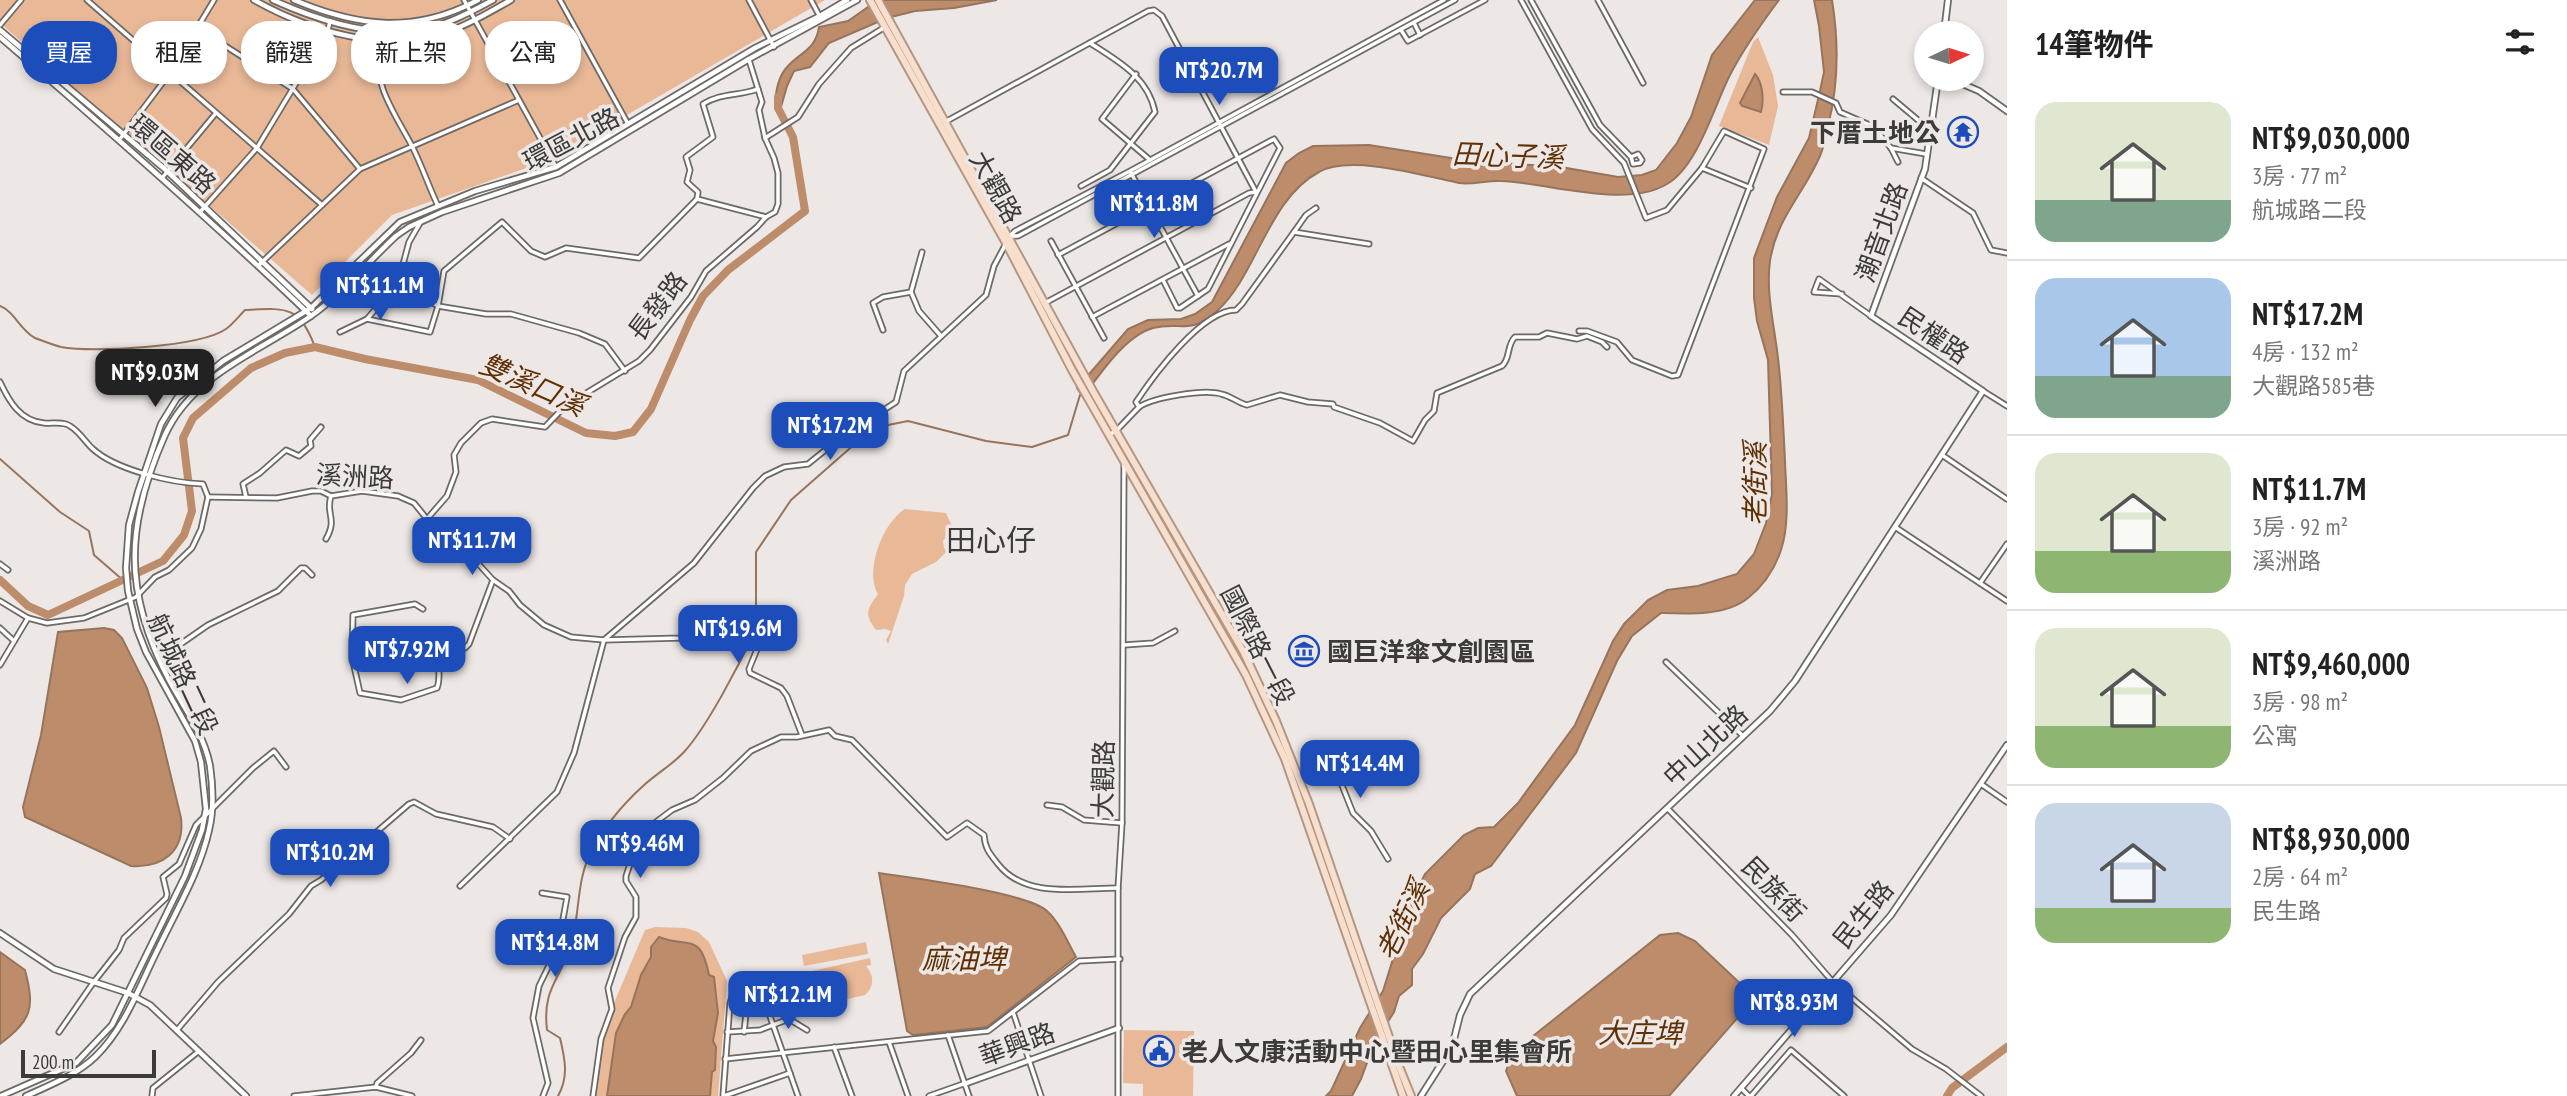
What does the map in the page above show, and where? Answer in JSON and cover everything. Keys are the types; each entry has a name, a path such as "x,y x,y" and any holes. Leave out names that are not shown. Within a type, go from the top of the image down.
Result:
{"main road":[{"path":"870,0 887,25"},
{"path":"878,0 887,25"},
{"name":"大觀路","path":"887,25 1010,236 1072,370 1124,462"},
{"name":"大觀路","path":"943,123 1041,305 1117,430"},
{"path":"1117,430 1130,454"},
{"name":"國際路一段","path":"1130,454 1210,602"},
{"name":"國際路一段","path":"1124,462 1243,651 1281,733 1309,804 1396,1070"},
{"path":"1396,1070 1403,1096"},
{"path":"1396,1070 1411,1096"}],"street":[{"path":"0,24 21,0"},
{"path":"87,0 131,39"},
{"path":"201,21 214,0"},
{"path":"254,0 306,21"},
{"path":"273,0 330,21"},
{"path":"294,0 339,16 384,24 433,19 478,0"},
{"path":"464,0 559,173"},
{"path":"337,23 366,30 416,31 471,12 493,0"},
{"path":"471,22 511,0"},
{"path":"560,0 631,130"},
{"path":"750,0 774,47"},
{"path":"811,0 821,18"},
{"name":"環區北路","path":"311,311 396,236 420,222 442,212 559,173 774,47 847,0"},
{"name":"環區北路","path":"311,311 394,227 438,206 494,185 556,167 755,48 857,0"},
{"path":"460,886 557,792 574,753 604,640 694,563 765,476 784,467 808,464 839,439 896,402 904,371 986,295 994,265 1015,231 1152,162 1444,0"},
{"path":"1221,122 1455,0"},
{"path":"1401,30 1408,41 1485,0"},
{"path":"1521,0 1592,129 1624,163 1646,218 1667,210 1702,168 1724,131 1764,149 1678,375 1672,376 1632,360 1617,342 1587,331 1579,331"},
{"path":"1531,0 1600,125 1631,157"},
{"path":"1598,0 1643,83"},
{"path":"1945,21 1948,0"},
{"path":"943,123 1148,11 1158,12 1221,122 1256,192"},
{"path":"1414,23 1420,35"},
{"path":"765,138 798,117 819,84 839,61 863,40 887,25"},
{"name":"環區東路","path":"0,30 121,137 200,212 261,263"},
{"name":"環區東路","path":"0,37 121,137 167,171 311,311"},
{"path":"1081,187 1110,170 1155,112 1154,104 1136,74 1090,43"},
{"path":"227,47 293,89 360,169"},
{"name":"長發路","path":"398,283 438,306 486,314 511,314 605,344 625,371 650,350 691,297 706,271 765,217 775,212 778,204 778,173 765,138 759,110 762,102 749,60"},
{"path":"1136,74 1102,119 1152,162"},
{"path":"121,137 162,84"},
{"path":"182,84 322,205"},
{"path":"200,212 257,148 296,84"},
{"path":"380,84 442,212"},
{"path":"367,319 430,332 444,271 502,222 531,251 545,257 566,248 639,258 697,199 698,191 687,182 690,170 686,157 713,138 704,104 720,95 738,96 758,89"},
{"name":"潮音北路","path":"1871,316 1928,154 1936,91"},
{"path":"1979,91 2007,111"},
{"path":"1783,92 1812,92 1836,103 1840,111 1872,126 1891,148 1898,162"},
{"path":"1892,99 1931,131"},
{"path":"261,263 360,169 519,100"},
{"path":"162,178 216,114"},
{"path":"1058,254 1274,139 1280,148 1208,289 1180,308 1163,280"},
{"path":"1891,148 1928,154"},
{"path":"1702,168 1751,188"},
{"path":"1131,173 1198,296"},
{"path":"1921,178 1973,213 1991,250 2007,253"},
{"path":"1041,305 1249,192 1256,192"},
{"path":"697,199 765,217"},
{"path":"1139,407 1136,402 1146,386 1196,330 1217,314 1236,310 1242,304 1306,215 1315,208"},
{"path":"340,332 367,319 398,283 410,242 420,222"},
{"path":"1294,232 1369,244"},
{"path":"1051,241 1104,338"},
{"path":"1092,317 1231,243"},
{"path":"922,252 911,292 919,311 942,337"},
{"name":"民權路","path":"1842,294 1814,292 1819,279 1842,294 1871,316 2007,406"},
{"path":"883,330 873,303 883,297 911,292"},
{"name":"航城路二段","path":"1,1096 76,1063 112,1025 185,876 196,850 204,817 205,784 195,741 146,652 128,592 126,568 130,525 144,472 161,425 177,398 223,361 296,317 311,311"},
{"name":"航城路二段","path":"26,1096 69,1076 96,1056 120,1026 204,852 213,808 209,762 204,744 146,631 137,594 133,548 151,474 166,434 188,398 239,359 302,322 311,311"},
{"path":"1109,435 1139,407 1150,402 1195,393 1221,394 1247,405 1280,395 1308,402 1333,404 1334,407 1380,423 1413,441 1425,420 1434,411 1437,393 1502,366 1506,362 1509,344 1515,337 1539,337 1547,333 1577,339 1584,336 1602,342 1607,347"},
{"path":"427,519 447,496 456,472 454,456 461,443 481,423 492,419 545,427 558,412 625,371"},
{"path":"0,382 21,414 41,423 68,424 78,431 93,450 116,465 178,483 203,484 208,497 201,529 192,548 130,600 84,618 47,622 28,618 0,601"},
{"name":"中山北路","path":"1421,1096 1452,1047 1460,1015 1470,994 1770,711 1796,681 1983,391"},
{"path":"246,497 243,484 286,450 302,455 311,446 310,440 321,427"},
{"path":"1124,462 1130,454"},
{"path":"1942,455 2007,499"},
{"name":"大觀路","path":"1118,1096 1124,462"},
{"name":"溪洲路","path":"208,497 281,498 312,491 321,491 331,496 362,491 398,496 414,503 427,519 463,547 493,580 551,629 571,637 604,640 681,638 700,632 740,628 761,631"},
{"path":"327,539 333,526 328,503 331,496"},
{"path":"1894,526 2007,601"},
{"path":"1980,583 2007,544"},
{"path":"0,564 8,570"},
{"path":"159,659 208,625 278,590 300,568 305,568 312,575"},
{"path":"423,609 415,604 353,615 352,657 360,693 401,700 437,688 438,659 443,652 465,648 470,644 493,580"},
{"path":"793,619 781,629 763,613 750,673 781,688 787,696 802,735"},
{"path":"1,662 28,618"},
{"path":"0,628 14,641"},
{"path":"1124,645 1153,643 1175,631"},
{"path":"1666,662 1743,736"},
{"path":"593,1096 601,1039 612,1009 608,988 625,937 636,917 636,897 626,881 626,876 638,852 639,841 652,825 672,810 695,800 751,751 781,737 829,730 835,736 852,740 947,836 967,823 984,835 985,848 1010,877 1031,886 1045,888 1118,887"},
{"path":"1326,745 1353,813 1371,831 1388,859"},
{"name":"民生路","path":"1734,1096 1891,915 2007,745"},
{"path":"59,1032 93,982 120,950 124,938 166,898 163,877 180,864 196,825 274,751 286,767"},
{"path":"1981,784 2007,802"},
{"path":"177,1030 218,982 289,914 311,886 409,804 414,802 436,814 493,827 510,839"},
{"path":"1048,805 1062,807 1084,820 1122,823"},
{"name":"民族街","path":"1667,808 1792,935 1832,981 1912,1049 1981,1096"},
{"path":"542,893 567,897 558,947 539,986 533,1018 548,1083 543,1096"},
{"path":"0,933 43,963 128,993 150,1005 246,1096"},
{"path":"725,1059 988,1031 1079,961 1120,958"},
{"path":"744,1032 748,996"},
{"path":"790,1073 723,1096 732,997 762,999 766,1005 772,1026 790,1073 798,1096"},
{"path":"1013,1012 1041,1096"},
{"path":"727,1032 744,1032 789,1019 807,1030"},
{"name":"華興路","path":"929,1096 1119,1028"},
{"path":"948,1035 969,1096"},
{"path":"376,1087 421,1040"},
{"path":"888,1041 908,1096"},
{"path":"834,1047 852,1096"},
{"path":"1741,1088 1750,1096 1791,1050 1844,1096"},
{"path":"152,1096 153,1088 199,1051"},
{"path":"294,1096 376,1087 412,1096"}],"shaded area":[{"path":"0,0 825,0 601,130 532,166 392,215 312,295 70,84 117,84 117,21 21,21 21,41 0,23"},
{"path":"1758,37 1773,75 1778,106 1769,145 1719,126 1753,42"},
{"path":"905,509 946,513 953,528 943,541 947,551 936,562 912,574 905,585 888,644 886,640 891,631 876,630 868,612 878,594 873,573 878,548 890,525"},
{"path":"655,927 686,928 698,932 709,942 727,981 718,1096 595,1096 602,1041 614,1003 645,930"},
{"path":"866,942 868,954 804,966 802,955"},
{"path":"870,958 871,965 866,966 871,973 872,984 865,995 826,1004 812,999 808,987 810,978 804,979 803,973"},
{"path":"1124,1030 1194,1031 1193,1096 1143,1096 1143,1084 1123,1083"}],"water":[{"path":"878,0 997,0 954,8 915,11 887,18 829,43 810,67 794,71 781,107 775,104 782,74 815,40 819,27 848,21"},
{"path":"1755,0 1779,0 1735,65 1688,164 1667,184 1650,191 1609,195 1501,181 1459,183 1388,168 1349,165 1333,167 1319,172 1302,184 1287,200 1243,278 1217,311 1192,326 1163,326 1143,332 1123,347 1083,397 1077,388 1128,329 1148,320 1181,319 1195,314 1212,302 1286,163 1313,146 1369,145 1470,161 1561,167 1618,177 1642,175 1656,170 1677,143 1691,117 1712,55"},
{"path":"1814,0 1832,0 1837,47 1834,94 1821,153 1778,232 1769,272 1770,305 1779,364 1787,494 1786,529 1778,557 1763,582 1739,604 1706,613 1661,613 1632,636 1617,661 1576,753 1491,866 1475,874 1470,889 1441,918 1423,954 1412,969 1412,985 1399,996 1394,1012 1374,1044 1352,1096 1326,1096 1331,1091 1360,1028 1383,991 1411,901 1425,874 1464,835 1478,828 1494,827 1518,803 1575,725 1613,641 1624,624 1648,600 1667,590 1698,586 1737,574 1754,554 1766,523 1772,494 1768,360 1757,321 1754,258 1777,197 1809,138 1820,91 1824,72"},
{"path":"1755,74 1762,92 1761,112 1740,103"},
{"path":"104,628 114,630 122,638 147,688 181,818 181,830 175,849 161,861 142,866 131,866 25,817 23,807 41,735 58,632"},
{"name":"麻油埤","path":"879,873 993,892 1035,904 1047,911 1056,921 1076,957 987,1027 913,1035 907,1031"},
{"name":"大庄埤","path":"1678,933 1695,941 1744,987 1747,1007 1669,1096 1517,1096 1506,1071 1513,1052 1660,935"},
{"path":"659,937 697,947 702,952 709,975 714,977 718,1013 713,1041 716,1047 715,1070 712,1072 710,1096 607,1096 616,1033 631,1007 641,975 651,957 651,947"},
{"path":"0,952 25,970 30,1004 25,1020 19,1028 0,1044"}],"waterway":[{"name":"雙溪口溪","path":"0,580 28,606 48,615 163,561 184,535 192,511 183,438 193,418 251,368 285,353 315,347 478,380 586,433 615,436 633,432 651,409 703,296 728,270 805,211 793,137 778,108 778,97"},
{"path":"0,306 10,312 35,338 76,349 120,349 194,340 226,329 245,310 271,309 297,316 315,347"},
{"name":"田心子溪","path":"756,628 756,552 791,500 873,428 908,421 986,441 1032,447 1068,435 1080,395"},
{"path":"0,459 60,512 89,531 94,555 124,581"},
{"name":"田心子溪","path":"558,1096 564,1082 564,1061 560,1038 547,1030 547,1004 571,945 586,863 602,834 621,809 693,741 722,695 754,633"},
{"path":"1947,1096 1952,1088 2007,1047"}],"place":[{"name":"下厝土地公","path":"1963,132"},
{"name":"國巨洋傘文創園區","path":"1304,651"},
{"name":"老人文康活動中心暨田心里集會所","path":"1159,1051"}],"district":[{"name":"田心仔","path":"991,539"}],"water label":[{"name":"老街溪","path":"1754,484"},
{"name":"老街溪","path":"1402,920"}]}
